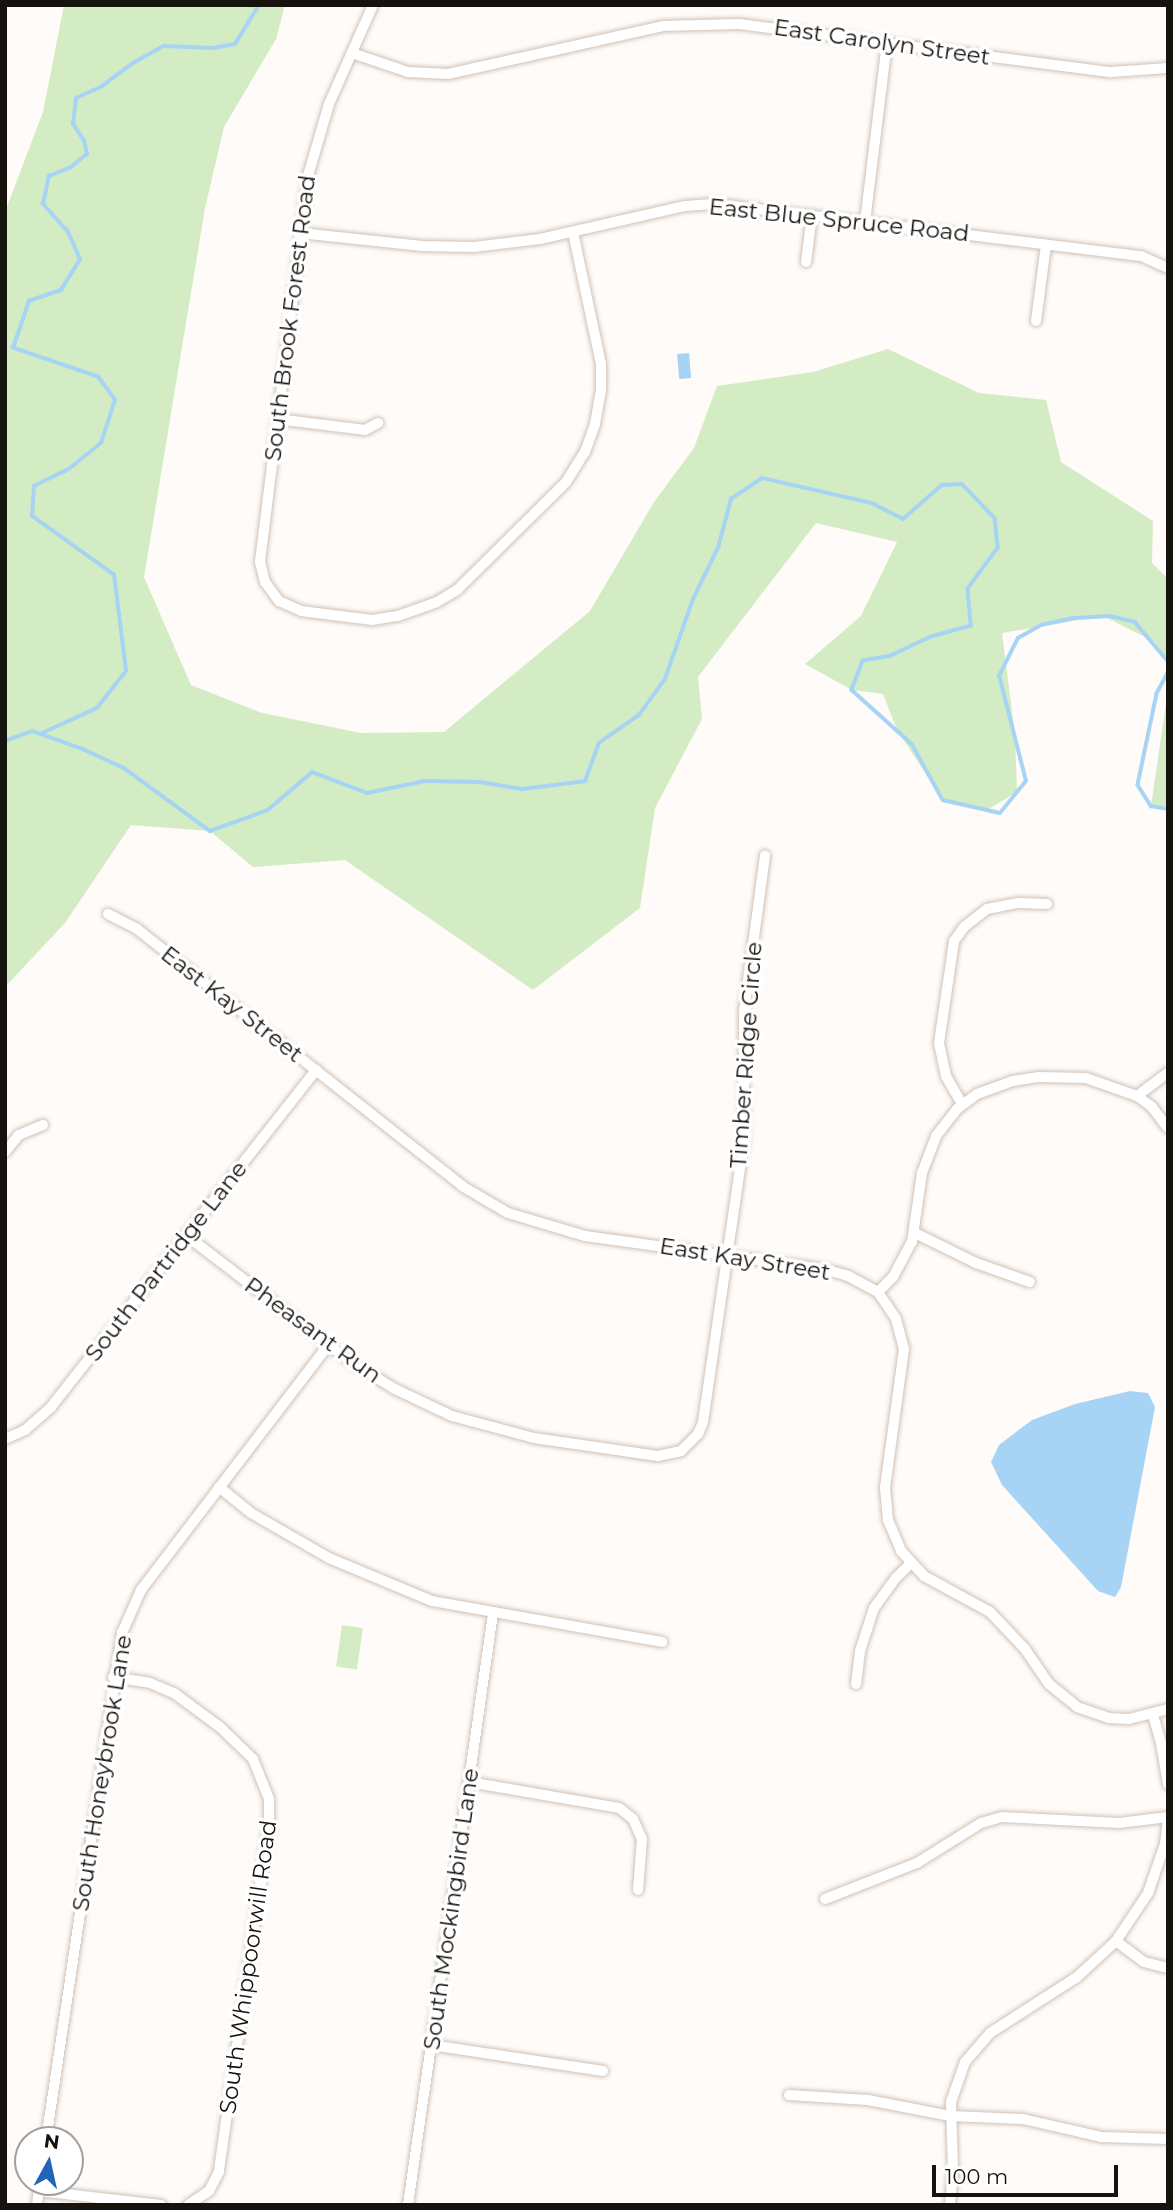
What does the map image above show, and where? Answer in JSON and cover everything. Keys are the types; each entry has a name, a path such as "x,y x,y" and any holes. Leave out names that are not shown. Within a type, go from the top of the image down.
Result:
{"street":[{"name":"South Brook Forest Road","path":"373,5 330,104 311,161 260,562 269,589 279,601 300,611 372,620 414,612 457,590 566,482 586,452 596,424 601,390 601,364 573,232"},
{"name":"East Carolyn Street","path":"352,53 393,68 427,75 463,71 663,26 757,25 1111,72 1168,68"},
{"path":"864,222 887,43"},
{"name":"East Blue Spruce Road","path":"300,233 446,247 515,244 701,204 812,215 1140,256 1168,268"},
{"path":"806,262 812,215"},
{"path":"1036,321 1046,244"},
{"path":"277,419 365,430 379,423"},
{"name":"Timber Ridge Circle","path":"691,1443 703,1422 744,1141 744,1011 765,855"},
{"path":"962,1104 946,1076 939,1042 954,941 964,927 987,909 1019,903 1047,904"},
{"name":"East Kay Street","path":"108,914 137,929 462,1186 508,1213 585,1236 824,1269 848,1276 878,1292 896,1319 904,1349 885,1504 893,1536 911,1563 924,1576 990,1612 1025,1648 1049,1684 1077,1707 1109,1718 1153,1715 1168,1709"},
{"name":"South Partridge Lane","path":"5,1440 25,1430 51,1408 316,1070"},
{"path":"1138,1096 1168,1073"},
{"path":"878,1292 903,1260 915,1233 928,1153 945,1122 962,1104 995,1086 1039,1077 1086,1078 1138,1096 1152,1107 1168,1128"},
{"path":"5,1152 19,1135 43,1125"},
{"path":"915,1233 976,1263 1030,1282"},
{"name":"Pheasant Run","path":"187,1236 328,1345 401,1392 453,1416 534,1438 658,1456 681,1451 691,1443"},
{"name":"South Honeybrook Lane","path":"48,2126 113,1677 122,1633 141,1590 328,1345"},
{"path":"219,1487 283,1533 357,1572 432,1601 662,1642"},
{"path":"856,1684 863,1640 874,1608 911,1563"},
{"name":"South Mockingbird Lane","path":"408,2205 493,1614"},
{"name":"South Whippoorwill Road","path":"113,1677 150,1683 174,1693 220,1727 253,1759 269,1799 269,1823 219,2172 209,2191 188,2205"},
{"path":"1153,1715 1168,1784"},
{"path":"469,1782 620,1808 633,1819 642,1839 638,1889"},
{"path":"825,1899 917,1863 982,1823 1002,1817 1119,1824 1168,1819 1162,1855 1147,1893 1116,1941 1077,1977 990,2033 977,2046 957,2080 950,2116 953,2170 950,2205"},
{"path":"1116,1941 1144,1962 1168,1968"},
{"path":"431,2045 603,2071"},
{"path":"789,2095 868,2100 950,2116 1023,2119 1101,2137 1168,2139"},
{"path":"84,2194 161,2205"}],"green space":[{"path":"64,5 285,5 276,39 224,127 205,208 144,577 191,685 262,713 361,733 444,732 590,611 654,502 694,448 717,386 813,372 888,349 979,393 1046,400 1061,462 1153,521 1152,563 1168,579 1168,661 1155,642 1103,616 1002,633 1015,735 1017,792 987,810 943,800 897,730 883,694 852,690 805,664 861,616 897,542 816,523 698,677 702,719 655,808 640,908 533,990 345,860 253,867 210,831 131,825 65,923 5,987 5,212 43,112"},
{"path":"1168,690 1168,806 1151,806"},
{"path":"342,1625 363,1628 357,1670 336,1667"}],"water":[{"path":"689,353 691,378 679,379 677,354"},
{"path":"1130,1391 1148,1393 1155,1407 1121,1587 1115,1597 1098,1591 1002,1485 991,1462 999,1445 1032,1420 1075,1404"}],"waterway":[{"path":"40,734 97,708 126,671 114,575 32,516 34,486 69,469 101,443 115,400 98,377 13,348 29,301 61,290 80,259 68,232 43,204 49,176 71,167 87,154 84,141 73,124 76,98 101,87 133,63 164,46 213,48 235,44 259,5"},
{"path":"5,741 32,731 83,749 124,768 210,831 268,810 312,772 367,793 425,781 480,782 522,789 585,781 599,743 639,715 665,679 693,599 718,548 731,499 762,478 872,503 903,519 942,485 962,484 995,518 998,548 968,589 971,626 931,637 891,656 863,661 852,690 912,744 943,800 1000,813 1026,781 999,676 1018,638 1041,625 1074,618 1110,616 1135,622 1168,661"},
{"path":"1168,673 1157,694 1138,785 1151,806 1168,809"}]}
